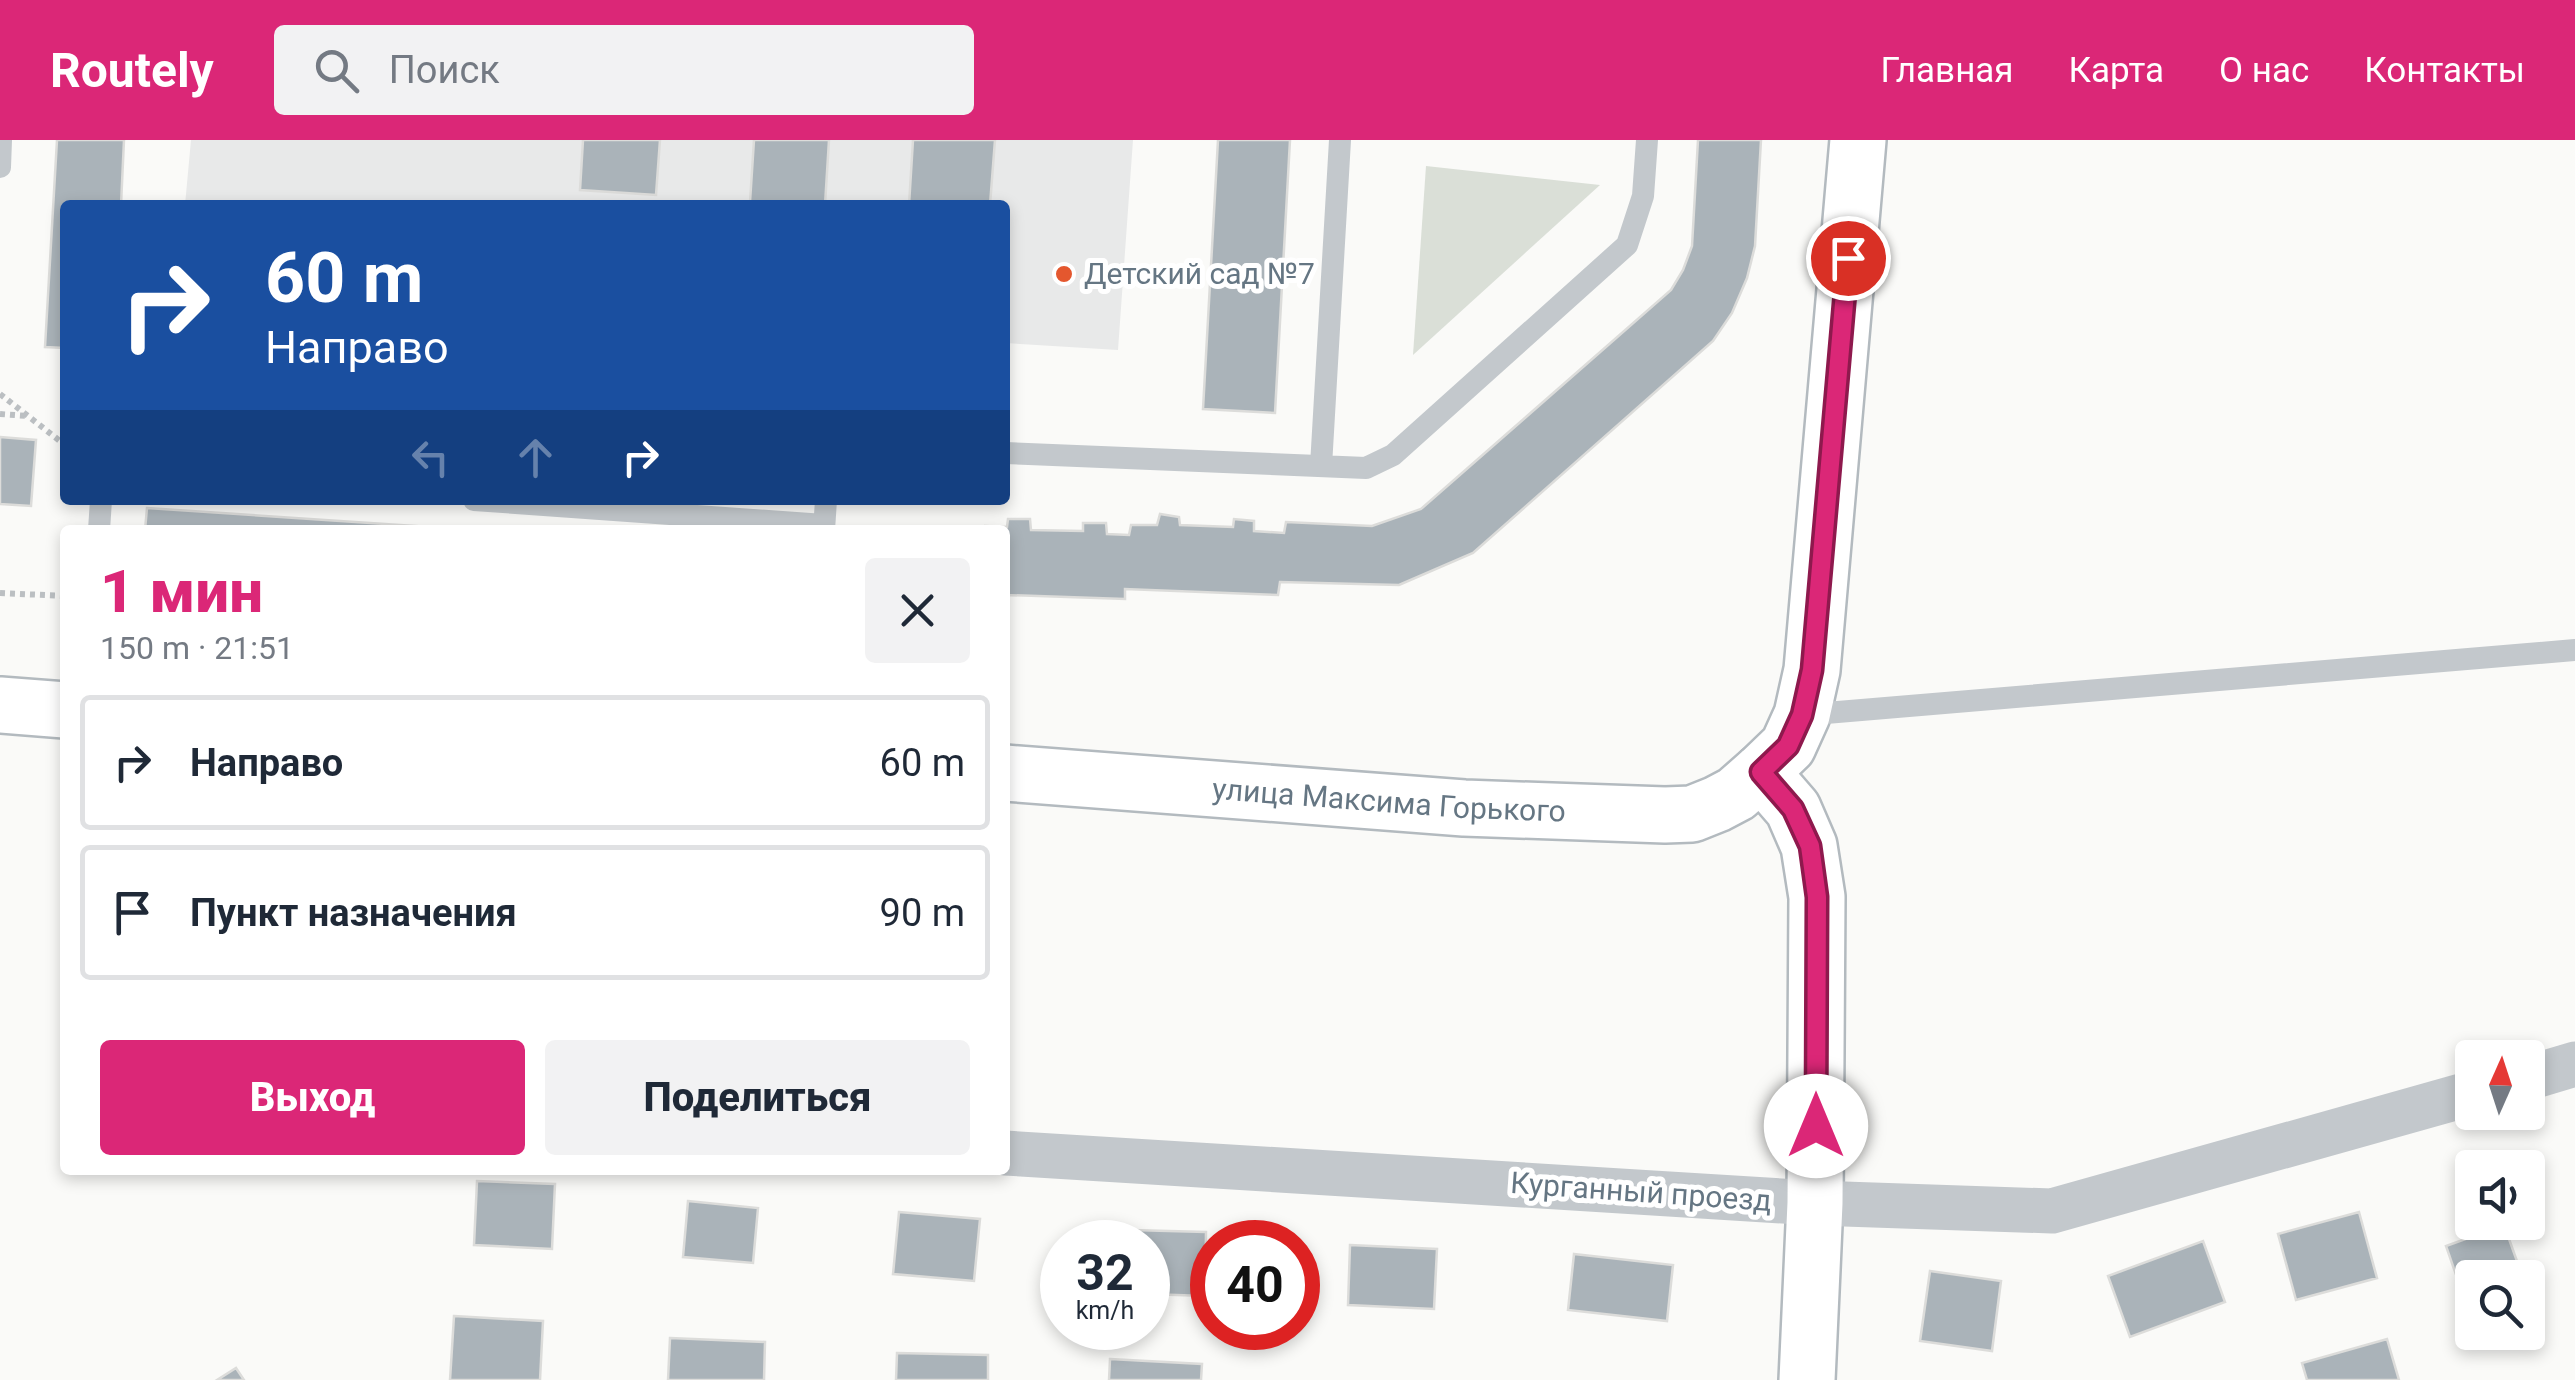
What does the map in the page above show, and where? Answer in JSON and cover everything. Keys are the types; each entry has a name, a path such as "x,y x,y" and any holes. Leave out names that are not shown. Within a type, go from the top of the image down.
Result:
{"main road":[{"name":"улица Максима Горького","path":"1010,773 1464,808 1665,815 1692,814 1736,794 1788,746 1802,715 1812,670 1858,140"},
{"path":"0,705 60,710"},
{"path":"1761,772 1793,809 1810,846 1817,897 1816,1203 1807,1380"}],"street":[{"path":"2545,1073 2575,1064"},
{"name":"Курганный проезд","path":"1010,1153 1816,1203 2052,1211 2455,1098"}],"lane":[{"path":"0,167 2,140"},
{"path":"1321,466 1340,140"},
{"path":"1010,453 1366,468 1394,455 1627,245 1643,196 1647,140"},
{"path":"580,505 802,525"},
{"path":"1802,715 2575,650"}],"path":[{"path":"0,394 60,441"},
{"path":"0,414 28,416"},
{"path":"0,592 60,596"}],"shaded area":[{"name":"Детский сад №7","path":"191,140 1133,140 1118,350 1010,343 1010,200 185,200"},
{"path":"1426,166 1600,185 1413,355"}],"building":[{"path":"57,140 124,140 121,200 60,200 60,348 45,347"},
{"path":"583,140 660,140 656,195 580,190"},
{"path":"754,140 829,140 825,200 750,200"},
{"path":"913,140 995,140 990,200 909,200"},
{"path":"1218,140 1290,140 1275,413 1203,409"},
{"path":"1698,140 1761,140 1755,246 1732,313 1713,341 1473,553 1399,585 1280,582 1278,595 1125,589 1125,599 1010,595 1008,519 1030,519 1031,530 1083,531 1083,523 1106,523 1107,534 1129,535 1131,525 1157,525 1160,514 1179,517 1180,525 1233,527 1234,519 1254,521 1254,531 1284,533 1286,522 1372,526 1421,509 1671,290 1692,246"},
{"path":"0,437 36,440 31,506 0,504"},
{"path":"147,508 400,525 145,525"},
{"path":"477,1181 555,1184 552,1249 474,1245"},
{"path":"688,1201 758,1208 753,1263 683,1257"},
{"path":"899,1212 980,1219 974,1281 893,1274"},
{"path":"2359,1212 2377,1278 2296,1300 2278,1234"},
{"path":"1170,1231 1190,1232 1190,1295 1170,1295"},
{"path":"2463,1240 2509,1240 2517,1260 2455,1260 2455,1272 2446,1246"},
{"path":"2203,1241 2225,1302 2130,1337 2108,1276"},
{"path":"1350,1245 1437,1249 1434,1309 1348,1305"},
{"path":"1574,1254 1673,1265 1667,1321 1568,1310"},
{"path":"1930,1271 2001,1281 1992,1351 1920,1341"},
{"path":"454,1316 543,1321 540,1380 450,1380"},
{"path":"670,1338 765,1342 764,1380 668,1380"},
{"path":"2387,1339 2399,1380 2307,1380 2302,1363"},
{"path":"897,1353 988,1355 988,1380 896,1380"},
{"path":"1110,1359 1202,1364 1201,1380 1109,1380"},
{"path":"236,1368 244,1380 217,1380"}],"place":[{"name":"Детский сад №7","path":"1064,274"}],"route":[{"path":"1816,1126 1817,897 1810,846 1793,809 1761,772 1788,746 1802,715 1812,670 1848,258"}]}
